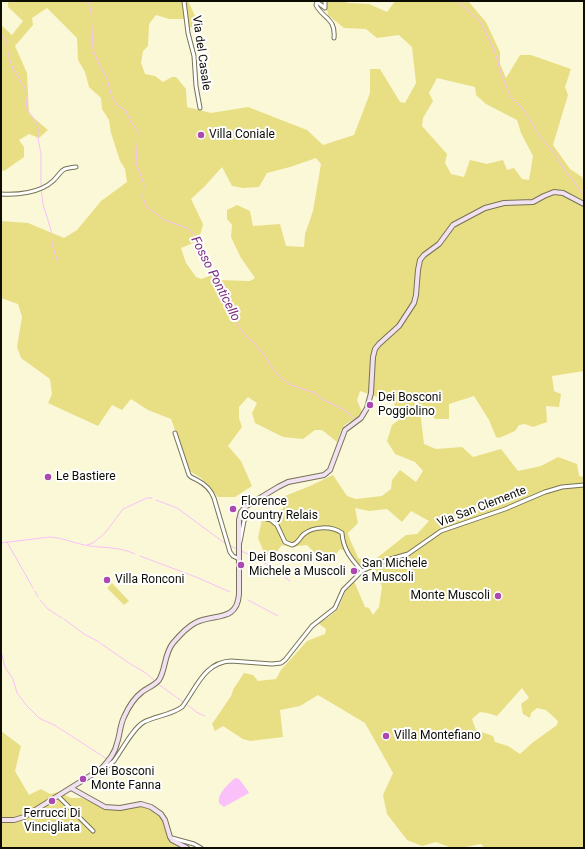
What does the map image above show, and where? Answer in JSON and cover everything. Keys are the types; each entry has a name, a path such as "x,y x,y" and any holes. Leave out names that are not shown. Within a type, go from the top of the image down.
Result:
{"main road":[{"path":"1,820 14,820 22,818 101,769 110,760 115,750 122,721 132,704 141,693 157,682 171,647 188,627 198,622 225,616 234,609 239,598 240,518 245,507 282,485 292,481 324,475 330,470 345,430 361,418 367,408 371,393 373,357 377,347 399,326 414,303 420,260 424,255 439,244 453,225 485,208 504,203 533,202 554,192 566,194 584,204"},
{"path":"71,788 105,807 120,808 142,804 152,807 161,814 165,820 170,838 174,842 188,848"}],"street":[{"name":"Via del Casale","path":"184,1 188,32 194,56 196,86 200,108"},
{"path":"325,1 325,8 317,2 316,5 332,23 334,38"},
{"path":"1,194 23,194 41,187 53,180 59,172 65,168 76,167"},
{"path":"176,433 190,476 205,485 213,495 228,545 233,556 239,559"},
{"name":"Via San Clemente","path":"101,769 114,761 140,725 149,720 177,710 185,703 204,674 216,664 224,661 231,661 272,664 281,663 285,660 312,626 335,608 343,590 362,571 387,560 408,554 441,531 505,510 546,492 562,487 584,485"},
{"path":"239,548 244,520 248,514 271,520 277,525 285,542 288,544 295,544 307,532 329,528 342,532 342,541 347,552 362,571"},
{"path":"58,796 93,831"},
{"path":"170,838 194,844 201,848"}],"shaded area":[{"path":"8,1 188,1 197,20 195,28 189,27 186,20 183,19 169,19 156,15 149,24 148,46 143,51 141,63 145,74 155,76 163,82 172,77 176,77 186,89 187,107 211,113 248,107 307,130 323,145 354,135 370,93 370,69 380,69 400,102 405,103 416,83 412,47 399,35 377,38 366,29 344,28 328,15 326,1 344,1 348,3 369,4 387,12 395,1 468,1 486,22 500,52 500,64 506,78 520,55 531,55 571,69 565,87 568,95 553,145 570,169 582,177 584,183 584,371 552,376 554,391 561,394 559,407 546,406 547,422 533,427 525,424 519,425 515,431 499,438 496,437 489,420 474,396 449,404 449,419 435,419 427,409 420,410 424,444 436,449 462,447 473,457 501,449 518,471 541,466 558,457 577,464 579,476 584,477 584,848 485,848 481,844 461,848 449,848 436,842 422,846 407,840 387,814 383,795 393,773 365,723 318,695 300,706 280,710 283,737 250,741 243,739 223,726 215,731 212,724 231,696 234,688 244,673 253,675 258,681 276,679 281,670 307,641 325,634 326,629 318,623 329,617 338,609 346,590 354,581 365,607 369,608 373,615 379,607 382,587 374,568 361,566 347,551 340,549 332,559 323,555 320,558 307,545 290,547 282,545 274,555 265,555 258,538 263,515 283,509 285,496 333,475 347,496 356,499 382,496 391,489 392,480 400,470 416,482 423,471 415,462 395,454 387,441 392,425 400,419 394,403 360,391 357,400 362,412 359,417 348,422 344,426 340,432 337,442 322,430 315,430 303,439 283,437 255,423 252,413 257,403 248,397 239,407 239,418 242,427 228,446 241,461 252,486 235,497 218,497 201,478 188,470 171,419 148,410 131,399 122,410 112,405 98,426 48,403 52,394 50,379 21,358 17,347 22,317 18,304 1,298 1,221 28,223 64,238 77,230 101,201 127,182 125,169 120,161 111,133 109,120 102,109 101,98 89,87 85,72 78,60 77,38 47,8 32,18 33,25 15,46 27,73 29,114 48,130 39,138 29,134 19,140 24,147 24,157 4,171 1,170 1,25 12,35 23,21 8,7","holes":["437,78 475,87 476,95 486,104 517,120 521,133 533,156 529,180 522,179 514,168 507,170 503,160 487,164 470,160 464,177 451,174 445,163 447,154 422,126 423,118 433,101 429,93","316,158 321,164 313,211 305,234 304,247 286,246 280,224 253,226 250,211 237,205 227,210 227,219 232,225 231,237 241,258 255,278 250,281 219,280 215,274 201,279 196,277 186,263 181,248 191,244 199,238 203,224 191,199 222,167 232,186 243,188 259,187 267,173","355,508 369,511 387,509 402,522 411,511 429,521 417,534 406,535 373,561 358,558 350,539 348,533 358,523","522,688 529,698 521,704 523,714 530,718 531,713 537,708 546,710 558,721 557,725 532,743 520,754 508,746 495,742 493,736 476,730 472,719 480,712 497,716"]},
{"path":"112,583 129,601 124,605 107,588"},
{"path":"1,731 21,746 15,771 29,795 41,789 50,794 59,792 71,798 82,798 104,808 137,805 152,808 163,818 173,844 184,848 1,848"},
{"path":"235,778 239,779 249,793 224,807 219,803 220,796 229,783"}],"waterway":[{"name":"Fosso Ponticello","path":"88,1 91,10 93,49 97,60 107,79 112,97 117,105 126,111 130,121 138,131 136,163 144,184 143,198 146,206 164,220 187,228 196,236 211,275 225,293 232,317 281,378 291,385 315,393 322,399 346,411 355,419"},
{"path":"457,1 479,20 494,49 510,96 523,109 539,135 584,195"},
{"path":"1,34 7,42 8,54 13,69 25,88 27,109 38,127 38,138 41,154 41,186"},
{"path":"41,189 43,204 51,230 52,244 57,260"},
{"path":"87,545 93,543 105,533 123,509 147,498 152,498"},
{"path":"156,500 177,508 226,544"},
{"path":"1,543 50,537 90,546 119,549 135,554"},
{"path":"7,542 33,588"},
{"path":"229,545 237,549"},
{"path":"241,551 259,559 290,581"},
{"path":"140,556 196,577 230,592"},
{"path":"35,591 38,597"},
{"path":"40,600 48,609 62,618"},
{"path":"248,600 278,616"},
{"path":"64,619 84,634 99,642"},
{"path":"100,643 146,673 156,682"},
{"path":"1,651 5,667 13,679 17,693 27,706 39,718 56,726 107,759"},
{"path":"158,684 183,702"},
{"path":"186,704 198,713 205,716"}],"place":[{"name":"Villa Coniale","path":"201,135"},
{"name":"Dei Bosconi Poggiolino","path":"370,405"},
{"name":"Le Bastiere","path":"48,477"},
{"name":"Florence Country Relais","path":"233,509"},
{"name":"Dei Bosconi San Michele a Muscoli","path":"241,565"},
{"name":"San Michele a Muscoli","path":"354,571"},
{"name":"Villa Ronconi","path":"107,580"},
{"name":"Monte Muscoli","path":"498,596"},
{"name":"Villa Montefiano","path":"386,736"},
{"name":"Dei Bosconi Monte Fanna","path":"83,779"},
{"name":"Ferrucci Di Vincigliata","path":"52,801"}]}
